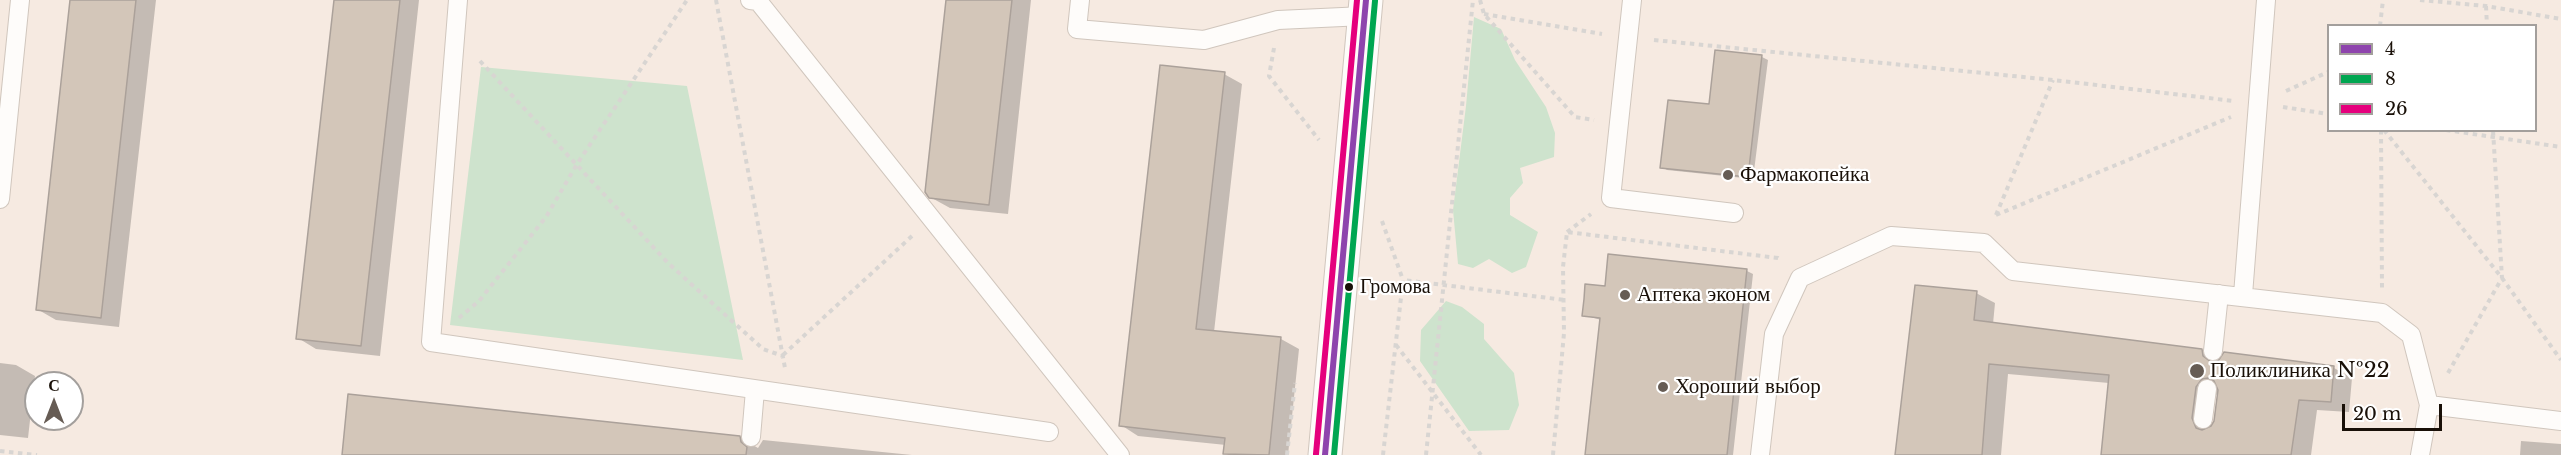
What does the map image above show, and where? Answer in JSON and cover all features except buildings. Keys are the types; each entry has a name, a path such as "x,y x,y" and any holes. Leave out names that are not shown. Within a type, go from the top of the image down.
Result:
{"street":[{"path":"1325,455 1365,8"}],"lane":[{"path":"0,199 20,0"},
{"path":"458,0 431,342 1049,432"},
{"path":"750,0 758,1 1120,455"},
{"path":"1080,0 1077,29 1204,40 1278,20 1365,8"},
{"path":"1632,0 1611,198 1734,213"},
{"path":"2243,295 2266,0"},
{"path":"1760,455 1774,334 1800,278 1891,236 1984,243 2013,271 2243,295 2382,313 2411,335 2429,405 2420,455"},
{"path":"2213,351 2220,294"},
{"path":"2203,419 2207,389"},
{"path":"751,437 755,390"},
{"path":"2429,405 2561,421"}],"path":[{"path":"431,342 478,301 546,217 578,164 687,0"},
{"path":"716,0 783,356"},
{"path":"1426,455 1473,0"},
{"path":"1480,0 1484,14 1575,117 1618,123"},
{"path":"2379,24 2383,0"},
{"path":"2420,0 2486,6 2561,19"},
{"path":"2486,6 2487,24"},
{"path":"1484,14 1627,38 2053,80 2327,114"},
{"path":"1278,20 1269,76 1320,141"},
{"path":"454,33 668,263 763,349 783,356"},
{"path":"1996,215 2258,105 2327,72"},
{"path":"1984,243 2053,80"},
{"path":"2382,313 2383,132"},
{"path":"2385,132 2502,278 2561,360"},
{"path":"2459,132 2561,147"},
{"path":"2429,405 2502,278 2493,132"},
{"path":"1383,212 1382,224 1403,280 1383,455"},
{"path":"783,356 930,219"},
{"path":"1553,455 1564,333 1563,267 1567,232 1778,258 1800,278"},
{"path":"1403,280 1564,300"},
{"path":"1395,344 1481,455"},
{"path":"1287,455 1296,374"},
{"path":"0,451 37,455"}],"green space":[{"path":"1474,17 1501,29 1515,60 1546,107 1555,133 1554,157 1520,168 1523,183 1510,198 1510,215 1538,232 1526,267 1512,273 1489,259 1473,268 1458,264 1453,210"},
{"path":"481,67 687,86 743,360 450,325"},
{"path":"1446,301 1462,307 1484,324 1484,339 1514,373 1519,405 1509,430 1469,431 1420,361 1421,330"}],"transit line":[{"name":"26","path":"1316,454 1357,0"},
{"name":"4","path":"1325,455 1366,0"},
{"name":"8","path":"1334,455 1375,1"}],"place":[{"name":"Фармакопейка","path":"1728,175"},
{"name":"Громова","path":"1349,287"},
{"name":"Аптека эконом","path":"1625,295"},
{"name":"Поликлиника №22","path":"2197,371"},
{"name":"Хороший выбор","path":"1663,387"}]}
